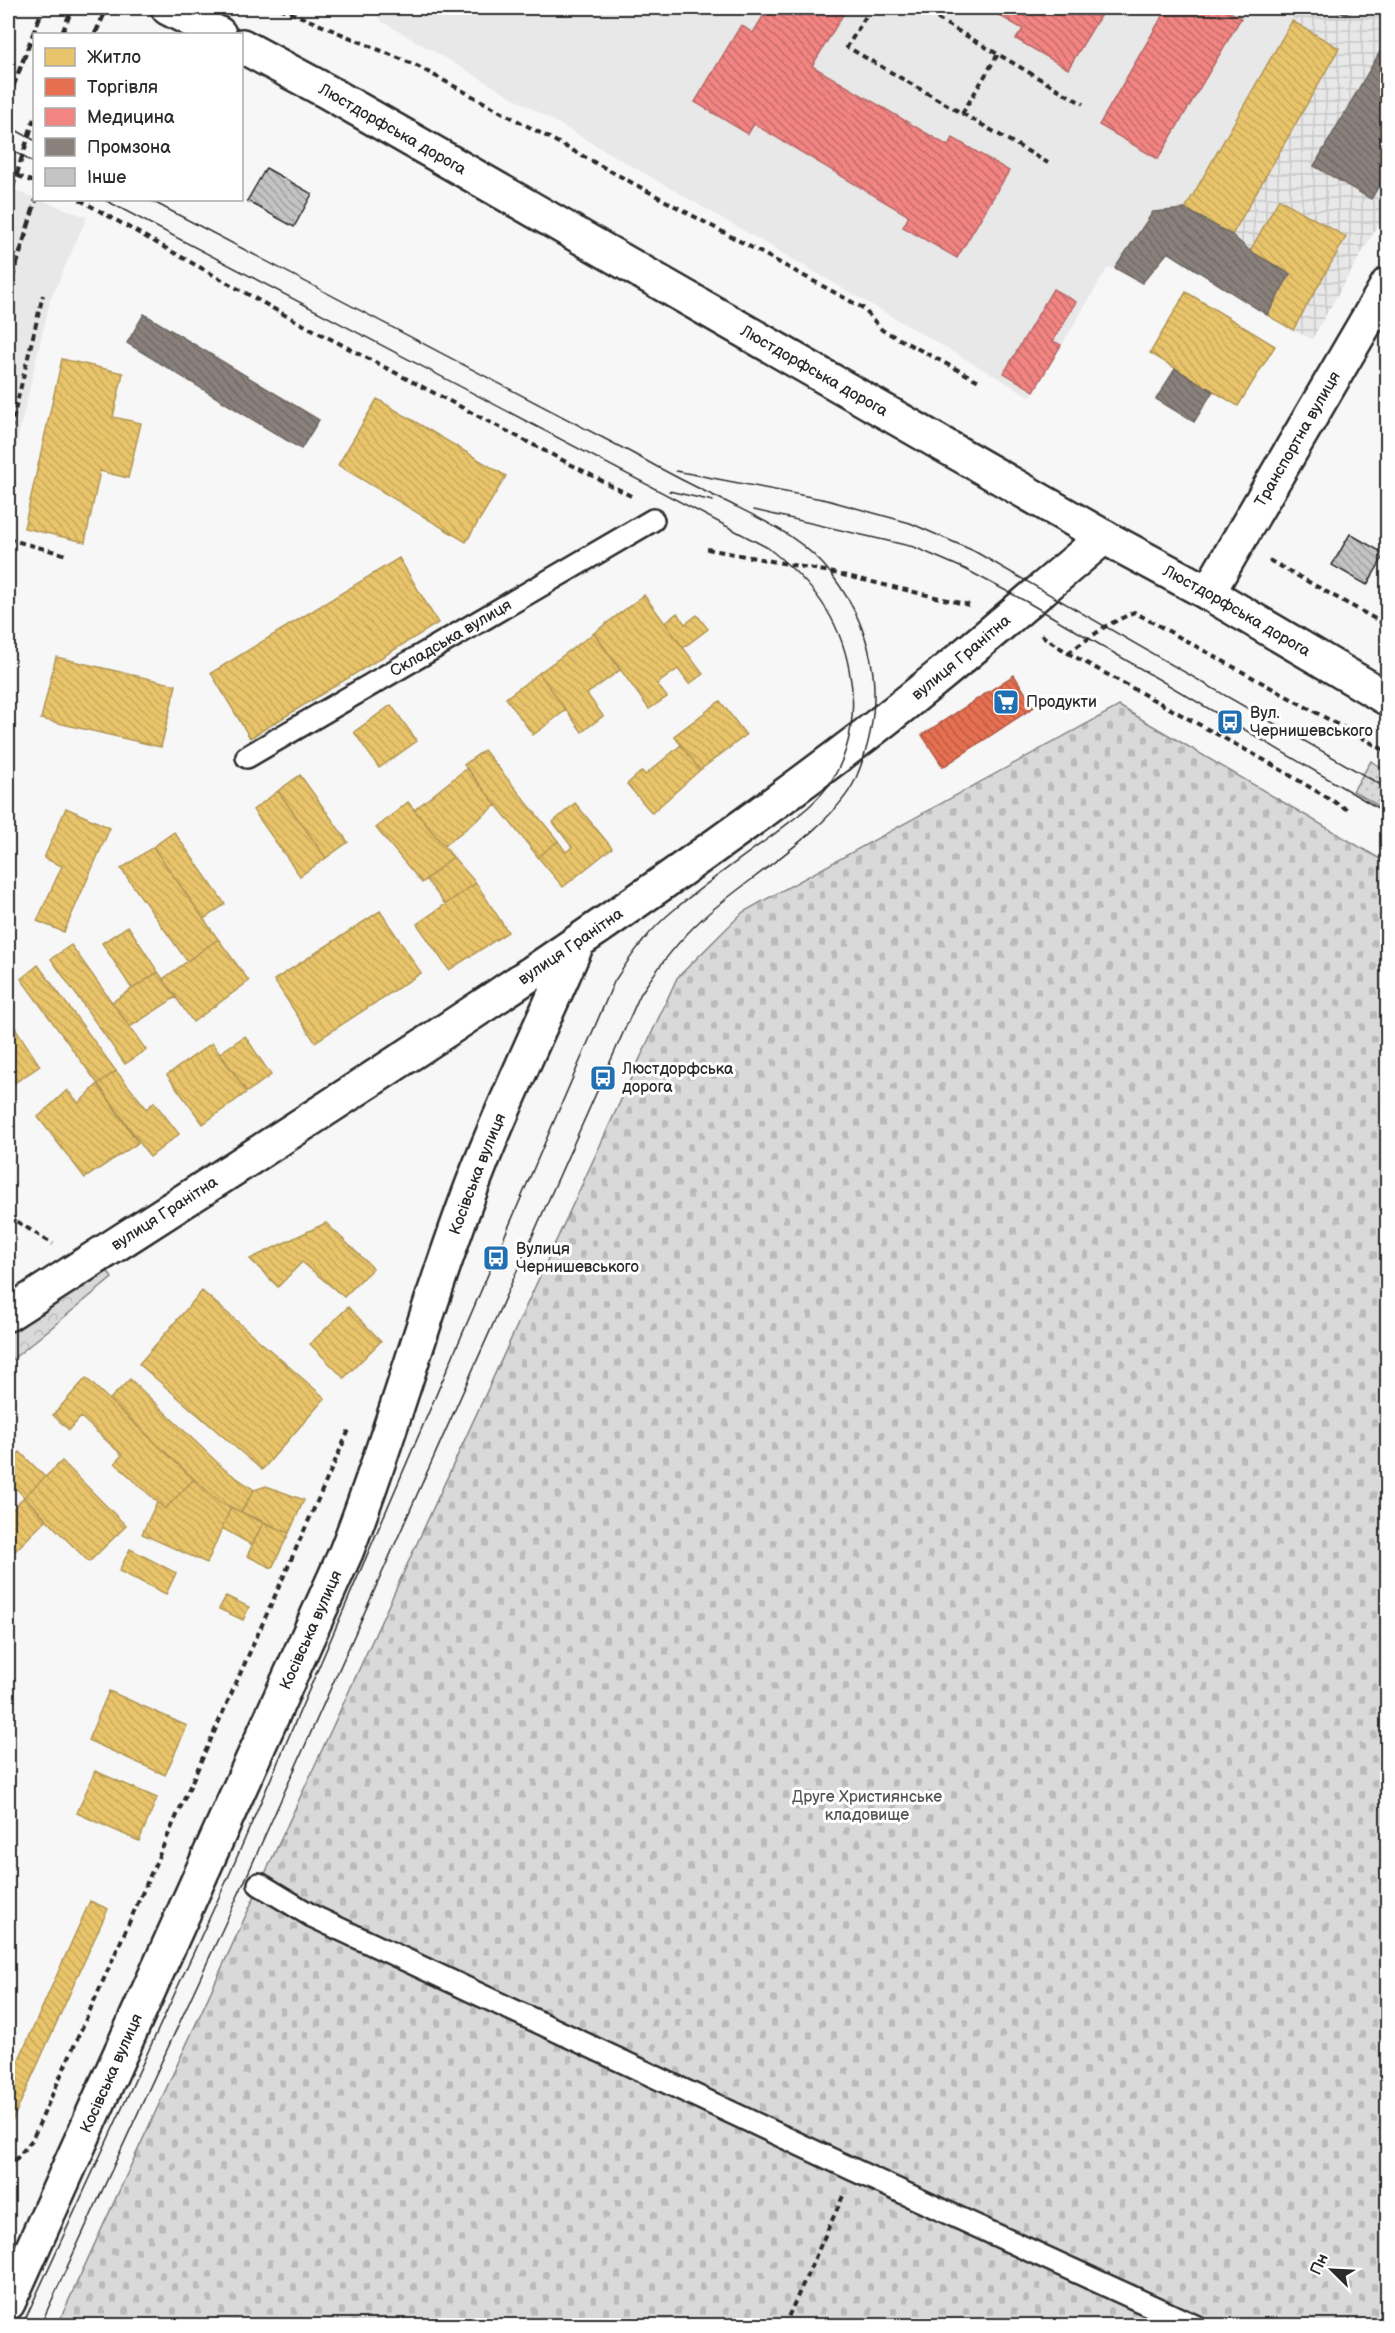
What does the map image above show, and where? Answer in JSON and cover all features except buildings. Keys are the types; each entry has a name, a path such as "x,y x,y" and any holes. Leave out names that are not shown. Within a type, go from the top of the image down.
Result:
{"street":[{"path":"168,8 217,33"},
{"name":"Люстдорфська дорога","path":"243,47 346,102 1104,537 1208,593 1388,699"},
{"name":"Транспортна вулиця","path":"1208,593 1388,284"},
{"name":"вулиця Гранітна","path":"8,1314 577,944 845,751 1104,537"},
{"name":"Косівська вулиця","path":"8,2303 346,1552 371,1489 448,1250 477,1172 577,944"}],"lane":[{"name":"Складська вулиця","path":"247,757 653,519"},
{"path":"259,1884 312,1916 854,2170 1195,2325"}],"path":[{"path":"280,8 415,65 863,308 882,330 978,381"},
{"path":"870,8 848,47 1048,163"},
{"path":"919,8 1083,104"},
{"path":"962,114 998,54"},
{"path":"8,172 33,182"},
{"path":"82,201 283,314 640,500 653,519"},
{"path":"8,440 43,295"},
{"path":"8,539 67,555"},
{"path":"1237,542 1388,626"},
{"path":"706,549 830,572 1012,615"},
{"path":"1348,810 1266,761 1068,653 1106,626 1134,612 1384,750"},
{"path":"8,1216 54,1245"},
{"path":"784,2325 854,2170"}],"shaded area":[{"path":"373,8 1295,8 1292,21 1185,209 1153,212 1115,268 1107,269 1031,397 381,21"},
{"path":"1295,8 1387,8 1387,209 1312,339 1293,330 1250,251 1232,235 1185,209 1292,22"},
{"path":"8,188 33,197 33,201 43,201 87,217 50,301 8,480"}],"green space":[{"name":"Друге Християнське кладовище","path":"1119,706 1387,863 1387,2325 57,2326 677,978 743,912"},
{"path":"1371,761 1387,771 1387,811 1353,791"},
{"path":"102,1262 112,1278 8,1363 8,1325"}],"tram line":[{"path":"8,126 33,139"},
{"path":"8,148 33,162"},
{"path":"22,2326 231,1871 614,982 657,925 711,880 811,805 824,791 843,757 851,728 852,713 849,669 838,632 830,616 797,573 768,548 107,201"},
{"path":"40,2326 246,1878 640,995 668,955 702,919 809,834 845,797 856,778 866,751 872,725 874,699 873,673 860,623 832,575 799,542 759,518 668,473 152,201"},
{"path":"676,471 827,500 910,523 974,551 1388,789"},
{"path":"669,491 713,501"},
{"path":"754,510 914,547 965,569 1027,602 1388,814"}],"railway":[{"path":"33,33 43,8"},
{"path":"62,33 72,8"},
{"path":"95,33 107,8"},
{"path":"8,100 33,34"},
{"path":"8,202 33,122"},
{"path":"8,293 36,201"}],"place":[{"name":"Продукти","path":"1006,702"},
{"name":"Вул. Чернишевського","path":"1230,722"},
{"name":"Люстдорфська дорога","path":"603,1078"},
{"name":"Вулиця Чернишевського","path":"496,1258"}]}
